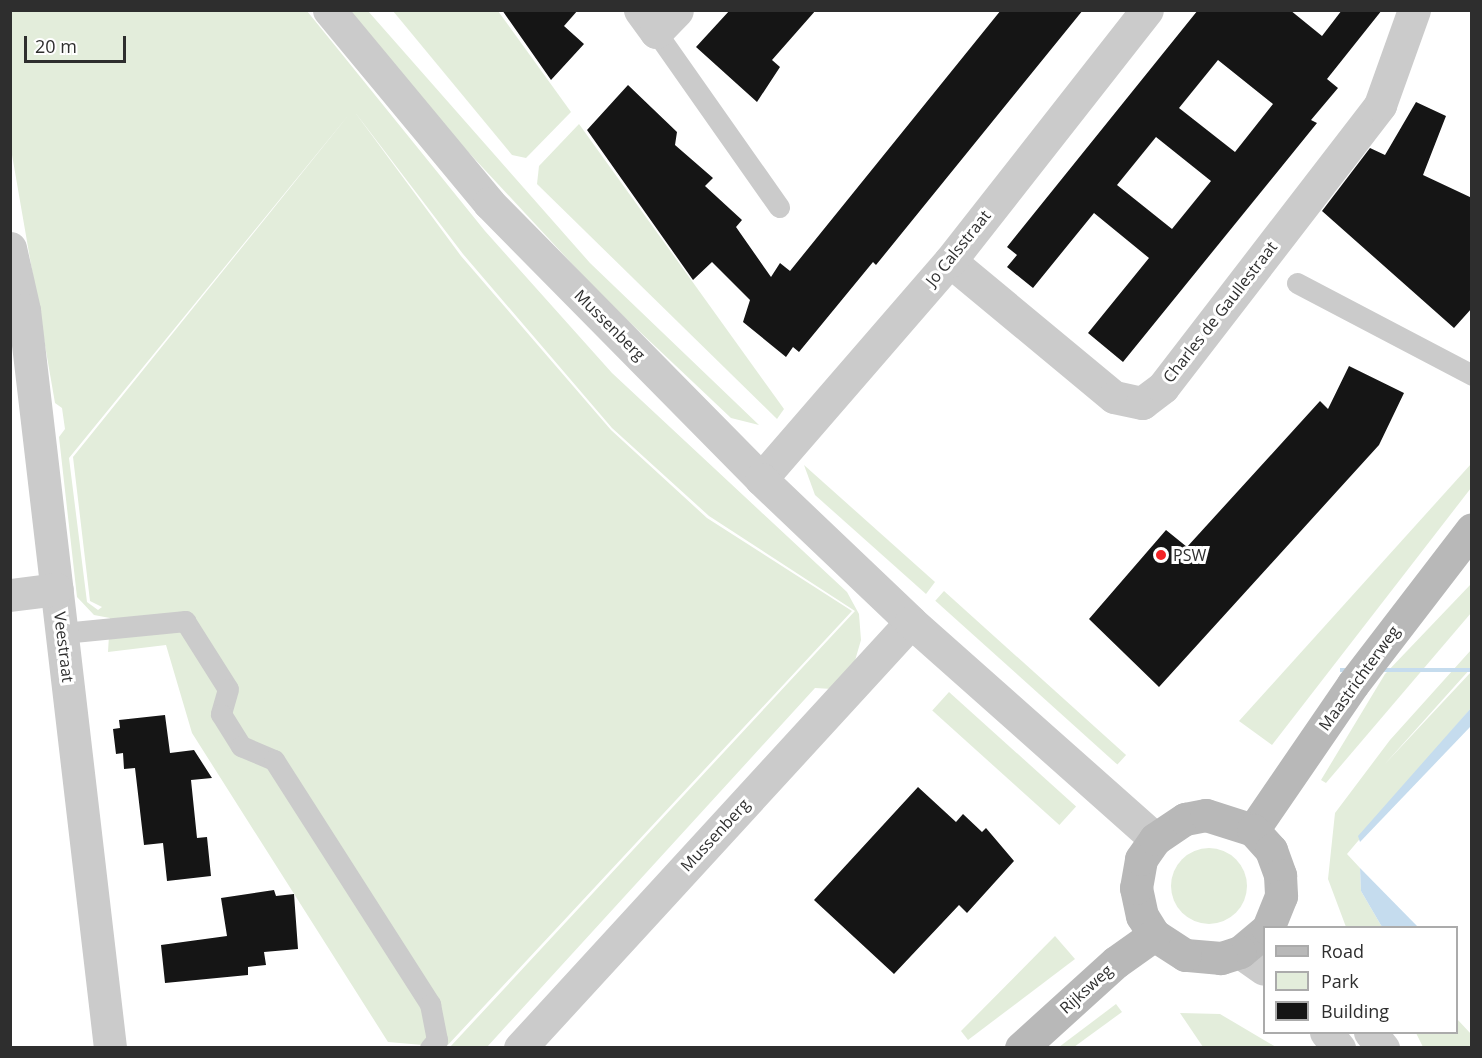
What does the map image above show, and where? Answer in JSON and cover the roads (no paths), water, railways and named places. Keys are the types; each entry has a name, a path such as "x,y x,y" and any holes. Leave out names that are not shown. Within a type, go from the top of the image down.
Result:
{"main road":[{"name":"Maastrichterweg","path":"1253,830 1353,684 1472,529"},
{"path":"1263,938 1197,958 1173,950 1154,935 1142,916 1136,888 1141,859 1155,839 1185,819 1206,815 1253,830 1277,862 1281,896 1270,926"},
{"name":"Rijksweg","path":"1022,1047 1116,962 1154,935"}],"street":[{"name":"Mussenberg","path":"329,10 489,203 761,479 911,622 1155,839"},
{"name":"Jo Calsstraat","path":"761,479 950,261 1147,10"},
{"name":"Charles de Gaullestraat","path":"950,261 1114,397 1142,403 1163,387 1380,105 1414,10"},
{"name":"Veestraat","path":"10,248 24,310 110,1047"},
{"path":"10,595 57,589"},
{"name":"Mussenberg","path":"520,1047 911,622"},
{"path":"1328,1034 1339,1047"},
{"path":"1372,1034 1383,1047"}],"lane":[{"path":"658,18 779,207"},
{"path":"1297,283 1472,375"},
{"path":"63,633 185,621 228,689 221,714 241,746 274,760 430,1004 437,1040 430,1047"}],"water":[{"path":"1340,668 1471,668 1471,672 1340,672"},
{"path":"1471,708 1471,726 1360,842 1358,836"},
{"path":"1360,868 1417,926 1381,926 1361,891"}],"place":[{"name":"PSW","path":"1161,555"}]}
